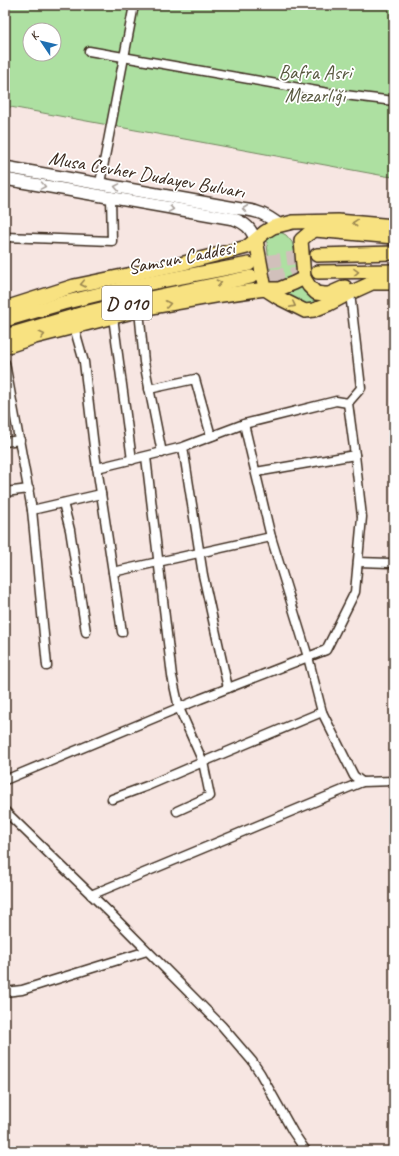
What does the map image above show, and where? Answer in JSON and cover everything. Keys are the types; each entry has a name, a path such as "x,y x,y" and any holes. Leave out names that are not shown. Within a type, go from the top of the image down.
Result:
{"highway":[{"path":"6,306 74,286 180,264 247,247 265,232 280,224 293,222 338,221 394,226"},
{"path":"280,224 301,240 304,278 309,286 316,292 329,294 348,286 350,292"},
{"path":"301,240 315,230 394,237"},
{"path":"256,240 265,289 305,311 314,310 329,304 350,292 372,283 394,283"},
{"path":"317,255 394,252"},
{"name":"Samsun Caddesi","path":"5,320 63,303 124,288 249,264"},
{"path":"318,272 394,271"},
{"name":"Samsun Caddesi","path":"5,336 91,311 251,277"},
{"path":"5,347 35,337 139,310 208,297 265,289 280,289 304,278"}],"main road":[{"name":"Musa Cevher Dudayev Bulvarı","path":"5,167 256,211 267,215 280,224"},
{"name":"Musa Cevher Dudayev Bulvarı","path":"5,180 234,219 247,226 251,230 256,240"}],"street":[{"path":"100,183 134,5"},
{"path":"89,51 328,93 394,100"},
{"path":"5,237 112,241 111,198"},
{"path":"5,780 228,688 326,650 355,592 362,517 356,455 348,403 361,388 350,292"},
{"path":"139,310 144,362 162,453"},
{"path":"113,317 132,460"},
{"path":"74,327 84,362 97,468 122,632"},
{"path":"5,363 32,510 47,666"},
{"path":"149,389 195,379 211,436"},
{"path":"97,468 183,447 244,424 336,401 348,403"},
{"path":"244,424 271,537 308,657 322,712 354,776 362,782"},
{"path":"5,442 20,440"},
{"path":"183,447 199,552 228,688"},
{"path":"256,472 356,455"},
{"path":"146,457 172,676 180,708 203,762 210,796 177,811"},
{"path":"5,492 29,489"},
{"path":"32,510 101,494"},
{"path":"63,503 70,530 86,632"},
{"path":"113,572 271,537"},
{"path":"358,562 390,563"},
{"path":"112,799 147,786 322,712"},
{"path":"91,895 362,782 394,781"},
{"path":"5,812 91,895 222,1026 252,1060 293,1132 306,1151"},
{"path":"5,992 22,990 147,951"}],"green space":[{"name":"Bafra Asri Mezarlığı","path":"5,5 394,5 394,177 5,106"},
{"path":"280,232 286,235 292,242 298,264 296,272 288,279 283,280 277,278 270,269 267,245 267,241 272,235"},
{"path":"303,285 328,297 317,304 309,305 300,303 280,291 295,290"}],"tunnel":[{"path":"249,264 317,255"},
{"path":"252,277 318,272"}]}
